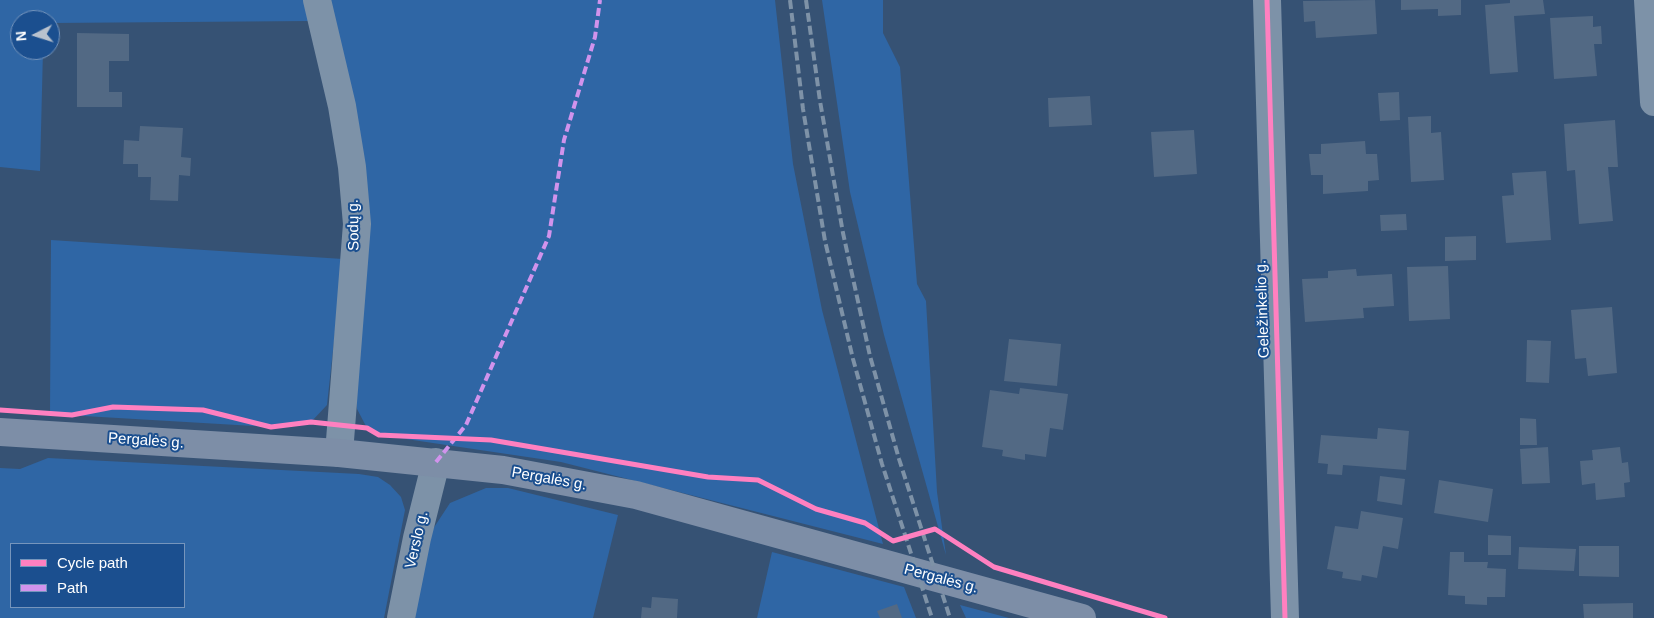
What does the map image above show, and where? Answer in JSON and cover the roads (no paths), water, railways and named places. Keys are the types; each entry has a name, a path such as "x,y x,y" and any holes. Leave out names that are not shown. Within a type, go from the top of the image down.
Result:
{"main road":[{"name":"Pergalės g.","path":"0,432 339,453 503,470 636,495 1082,618"}],"street":[{"name":"Sodų g.","path":"317,0 342,106 352,167 357,224 339,453"},
{"name":"Geležinkelio g.","path":"1266,0 1285,618"},
{"path":"1648,0 1654,102"},
{"name":"Verslo g.","path":"401,618 417,538 436,462"}],"railway":[{"path":"790,0 803,109 825,241 853,359 882,464 932,618"},
{"path":"806,0 820,101 843,233 870,356 899,459 950,618"}]}
